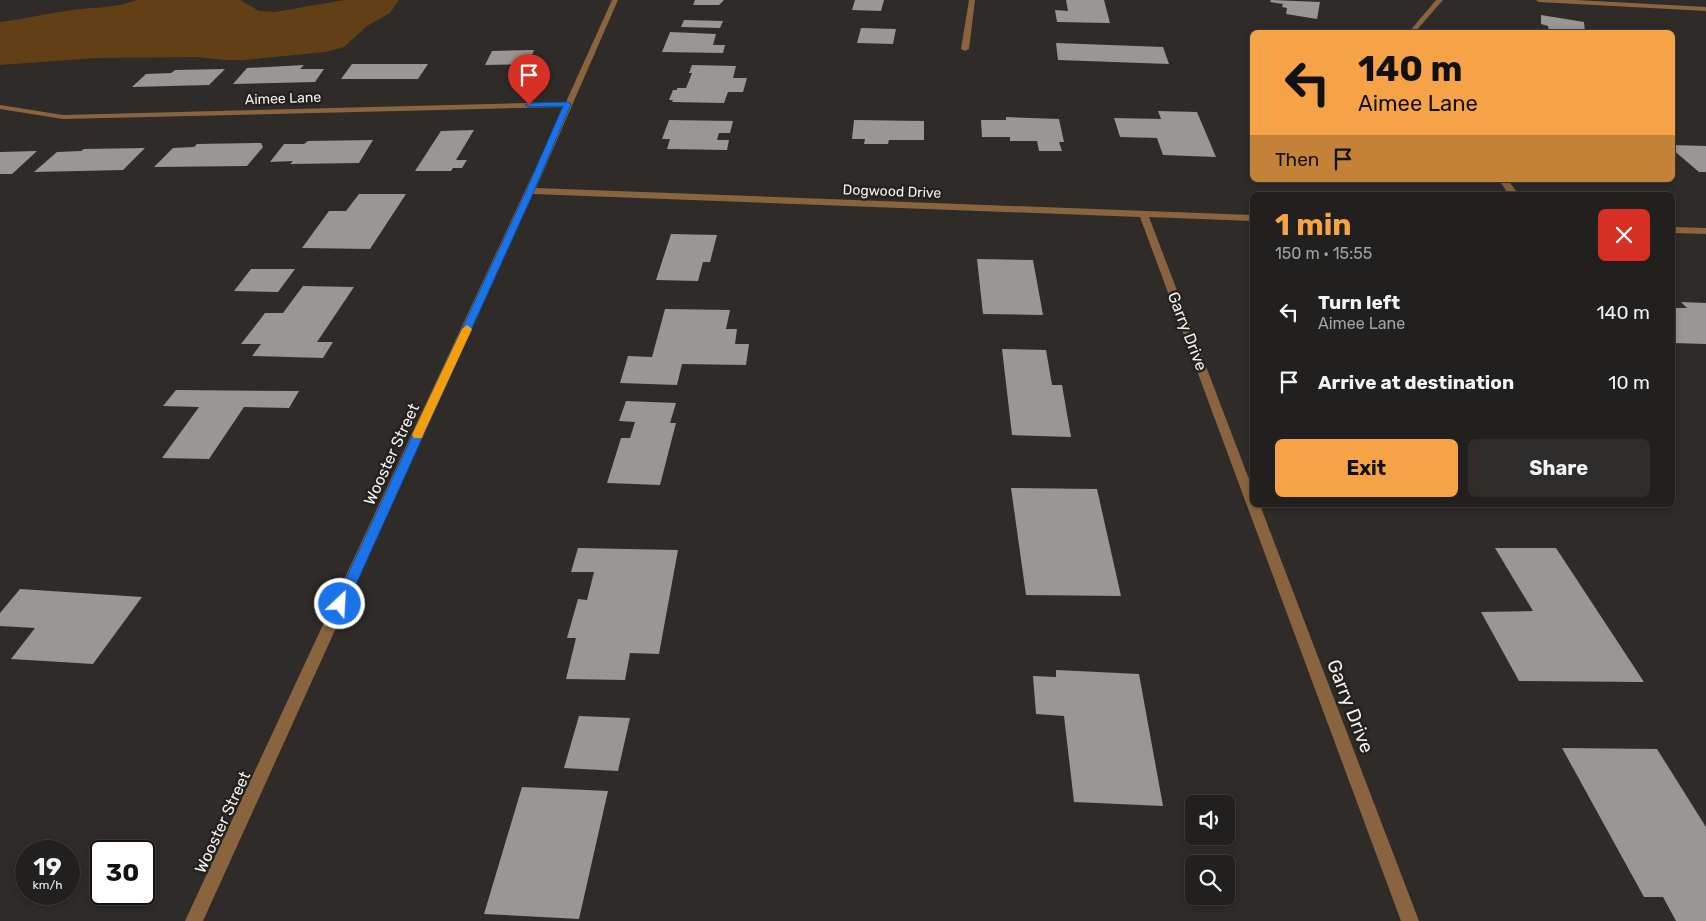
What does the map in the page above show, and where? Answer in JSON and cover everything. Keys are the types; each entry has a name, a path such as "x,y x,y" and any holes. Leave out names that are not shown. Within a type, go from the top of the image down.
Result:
{"street":[{"name":"Wooster Street","path":"194,921 530,191 615,0"},
{"path":"965,49 972,0"},
{"path":"1414,30 1440,0"},
{"path":"1539,0 1706,9"},
{"name":"Aimee Lane","path":"0,107 64,117 568,104"},
{"name":"Dogwood Drive","path":"530,191 1250,218"},
{"name":"Garry Drive","path":"1144,215 1250,496"},
{"path":"1675,230 1706,231"},
{"name":"Garry Drive","path":"1254,507 1410,921"}],"shaded area":[{"path":"137,0 240,0 259,11 275,12 344,0 399,0 390,13 367,26 344,47 326,52 243,60 196,57 96,58 0,65 0,22 64,11 113,6"}],"building":[{"path":"695,0 724,0 719,5 693,5"},
{"path":"855,0 884,0 881,11 852,10"},
{"path":"1066,0 1104,0 1110,23 1057,22 1055,10 1068,11"},
{"path":"1271,0 1320,2 1317,19 1286,14 1287,8 1282,7 1283,4 1270,2"},
{"path":"1541,15 1584,22 1585,30 1549,30 1548,26 1541,24"},
{"path":"684,20 723,21 720,28 681,27"},
{"path":"861,28 896,29 893,44 857,43"},
{"path":"670,32 716,34 713,45 725,45 723,53 662,52"},
{"path":"1056,43 1163,47 1169,64 1058,60"},
{"path":"534,50 528,64 485,65 492,51"},
{"path":"352,64 428,64 418,79 341,79"},
{"path":"304,65 300,69 324,69 315,82 233,84 247,68"},
{"path":"692,65 736,66 733,78 747,78 743,92 728,92 724,103 672,102 673,100 669,100 673,90 686,88 692,73 689,73"},
{"path":"225,69 209,85 132,87 146,74 171,73 175,70"},
{"path":"1158,111 1197,112 1216,157 1163,155 1157,138 1120,137 1114,118 1161,119"},
{"path":"1006,117 1059,119 1064,142 1059,142 1062,151 1039,151 1037,141 1010,141 1010,137 982,137 981,120 1006,120"},
{"path":"669,120 733,121 730,133 719,133 717,140 729,140 727,150 667,149 670,139 662,139"},
{"path":"854,120 924,121 924,140 889,140 888,144 864,144 865,139 852,139"},
{"path":"474,130 456,160 467,160 462,168 453,168 451,171 415,171 441,131"},
{"path":"373,140 359,163 290,164 293,161 270,162 284,144 304,144 308,141"},
{"path":"261,143 263,147 247,166 154,167 173,148 194,147 197,144"},
{"path":"1675,145 1706,146 1706,172 1699,172 1675,152"},
{"path":"145,148 123,170 34,172 57,152 81,151 84,149"},
{"path":"37,151 12,174 0,174 0,152"},
{"path":"359,194 406,194 370,249 302,248 329,211 346,211"},
{"path":"671,234 717,235 710,262 703,262 698,281 656,280"},
{"path":"977,259 1033,260 1043,315 983,314"},
{"path":"251,269 295,269 278,292 234,291"},
{"path":"303,286 354,287 317,342 333,342 323,358 252,356 261,344 241,344 265,313 283,313"},
{"path":"1681,302 1706,303 1706,344 1675,343 1675,308 1687,308"},
{"path":"665,309 730,310 726,329 737,329 735,344 749,344 746,365 682,364 677,385 620,383 628,356 652,357"},
{"path":"1002,349 1046,350 1052,385 1062,385 1071,437 1012,435"},
{"path":"176,390 299,391 289,408 244,407 209,459 162,458 199,407 163,406"},
{"path":"626,401 676,403 670,423 676,423 660,485 607,483 621,438 630,438 635,422 619,421"},
{"path":"1011,488 1097,489 1121,596 1026,595"},
{"path":"578,548 678,550 659,654 630,653 625,680 566,679 576,638 567,638 578,599 587,600 594,572 571,572"},
{"path":"1495,548 1556,548 1644,682 1519,681 1481,612 1533,611"},
{"path":"20,589 142,597 93,664 11,659 35,628 0,626 0,613"},
{"path":"1056,670 1139,674 1163,806 1074,802 1064,716 1036,714 1033,676 1056,677"},
{"path":"579,716 630,718 618,771 564,768"},
{"path":"1562,748 1657,749 1706,827 1706,921 1676,921 1663,897 1644,897"},
{"path":"522,787 608,791 579,919 484,914"}],"slow traffic":[{"path":"418,435 467,329"}],"route":[{"path":"340,604 530,191 568,104 529,105"}]}
